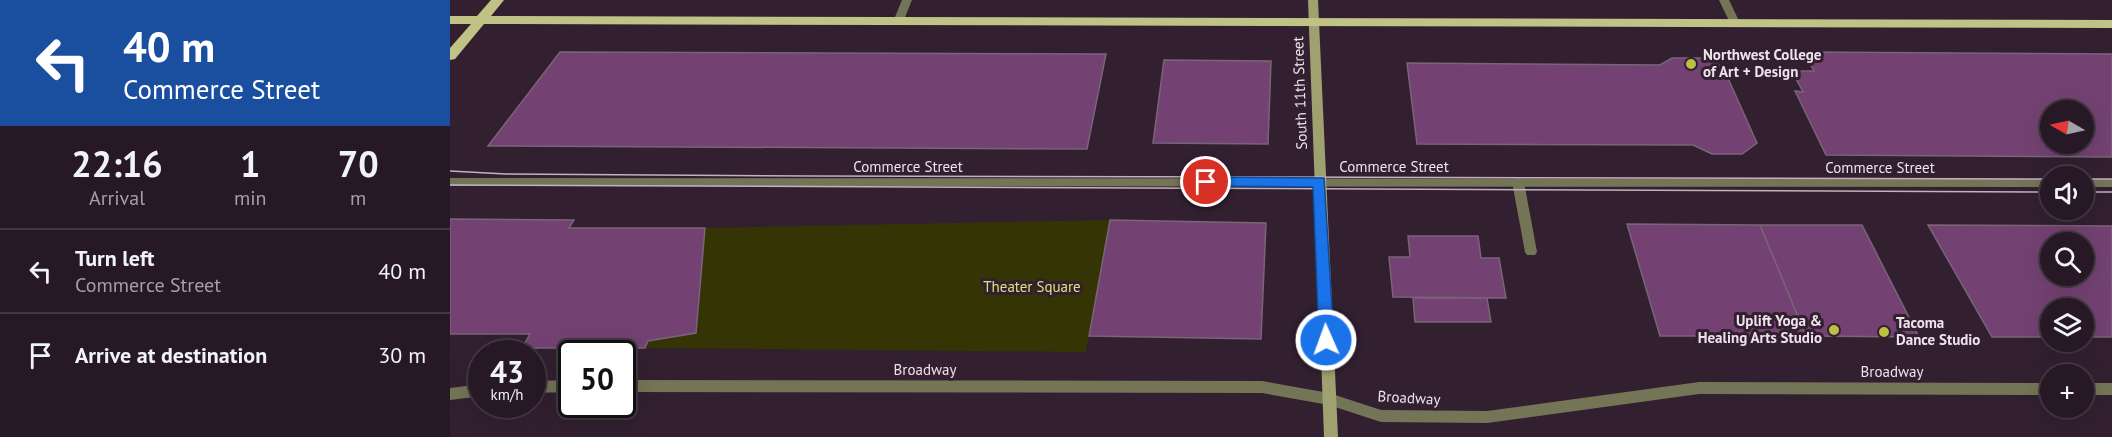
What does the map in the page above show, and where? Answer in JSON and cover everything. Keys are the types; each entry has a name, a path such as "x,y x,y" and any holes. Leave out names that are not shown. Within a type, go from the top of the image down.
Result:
{"main road":[{"path":"450,56 498,0"},
{"name":"South 11th Street","path":"1313,0 1330,437"},
{"path":"450,20 2112,24"}],"street":[{"path":"898,22 907,0"},
{"path":"1724,0 1735,23"},
{"name":"Commerce Street","path":"450,182 2040,183"},
{"path":"1518,182 1532,252"},
{"path":"2094,183 2112,183"},
{"name":"Broadway","path":"636,386 1262,387 1329,399 1381,416 1487,417 1699,388 2040,389"},
{"path":"2094,389 2112,389"},
{"path":"450,394 468,392"}],"green space":[{"name":"Theater Square","path":"1110,220 1086,352 645,348 648,341 696,333 705,228"}],"building":[{"path":"560,52 1106,54 1087,149 488,146"},
{"path":"1804,52 2112,54 2112,157 1826,155 1795,91 1803,92 1792,71 1814,71"},
{"path":"1672,58 1705,58 1723,67 1757,143 1742,154 1712,154 1693,145 1417,144 1407,63 1660,65"},
{"path":"1164,60 1271,61 1268,144 1153,143"},
{"path":"450,219 574,220 569,228 705,228 696,333 648,341 645,348 636,348 636,340 558,340 558,348 546,348 546,340 527,340 530,334 450,334"},
{"path":"1110,220 1266,223 1261,339 1089,336"},
{"path":"1627,224 1760,225 1806,336 1660,336"},
{"path":"1760,225 1862,225 1919,337 1806,336"},
{"path":"1928,225 2112,226 2112,337 2094,337 2094,298 2040,298 2040,337 1992,337"},
{"path":"1408,236 1478,236 1481,258 1499,258 1506,298 1393,297 1389,257 1410,257"},
{"path":"1413,298 1487,298 1491,322 1415,322"}],"tram line":[{"path":"450,171 506,174 809,176 2040,179"},
{"path":"2094,179 2112,179"},
{"path":"450,185 2040,192"},
{"path":"2094,192 2112,192"}],"place":[{"name":"Northwest College of Art + Design","path":"1691,64"},
{"name":"Uplift Yoga & Healing Arts Studio","path":"1834,330"},
{"name":"Tacoma Dance Studio","path":"1884,332"}],"route":[{"path":"1206,182 1319,182 1326,340"}]}
